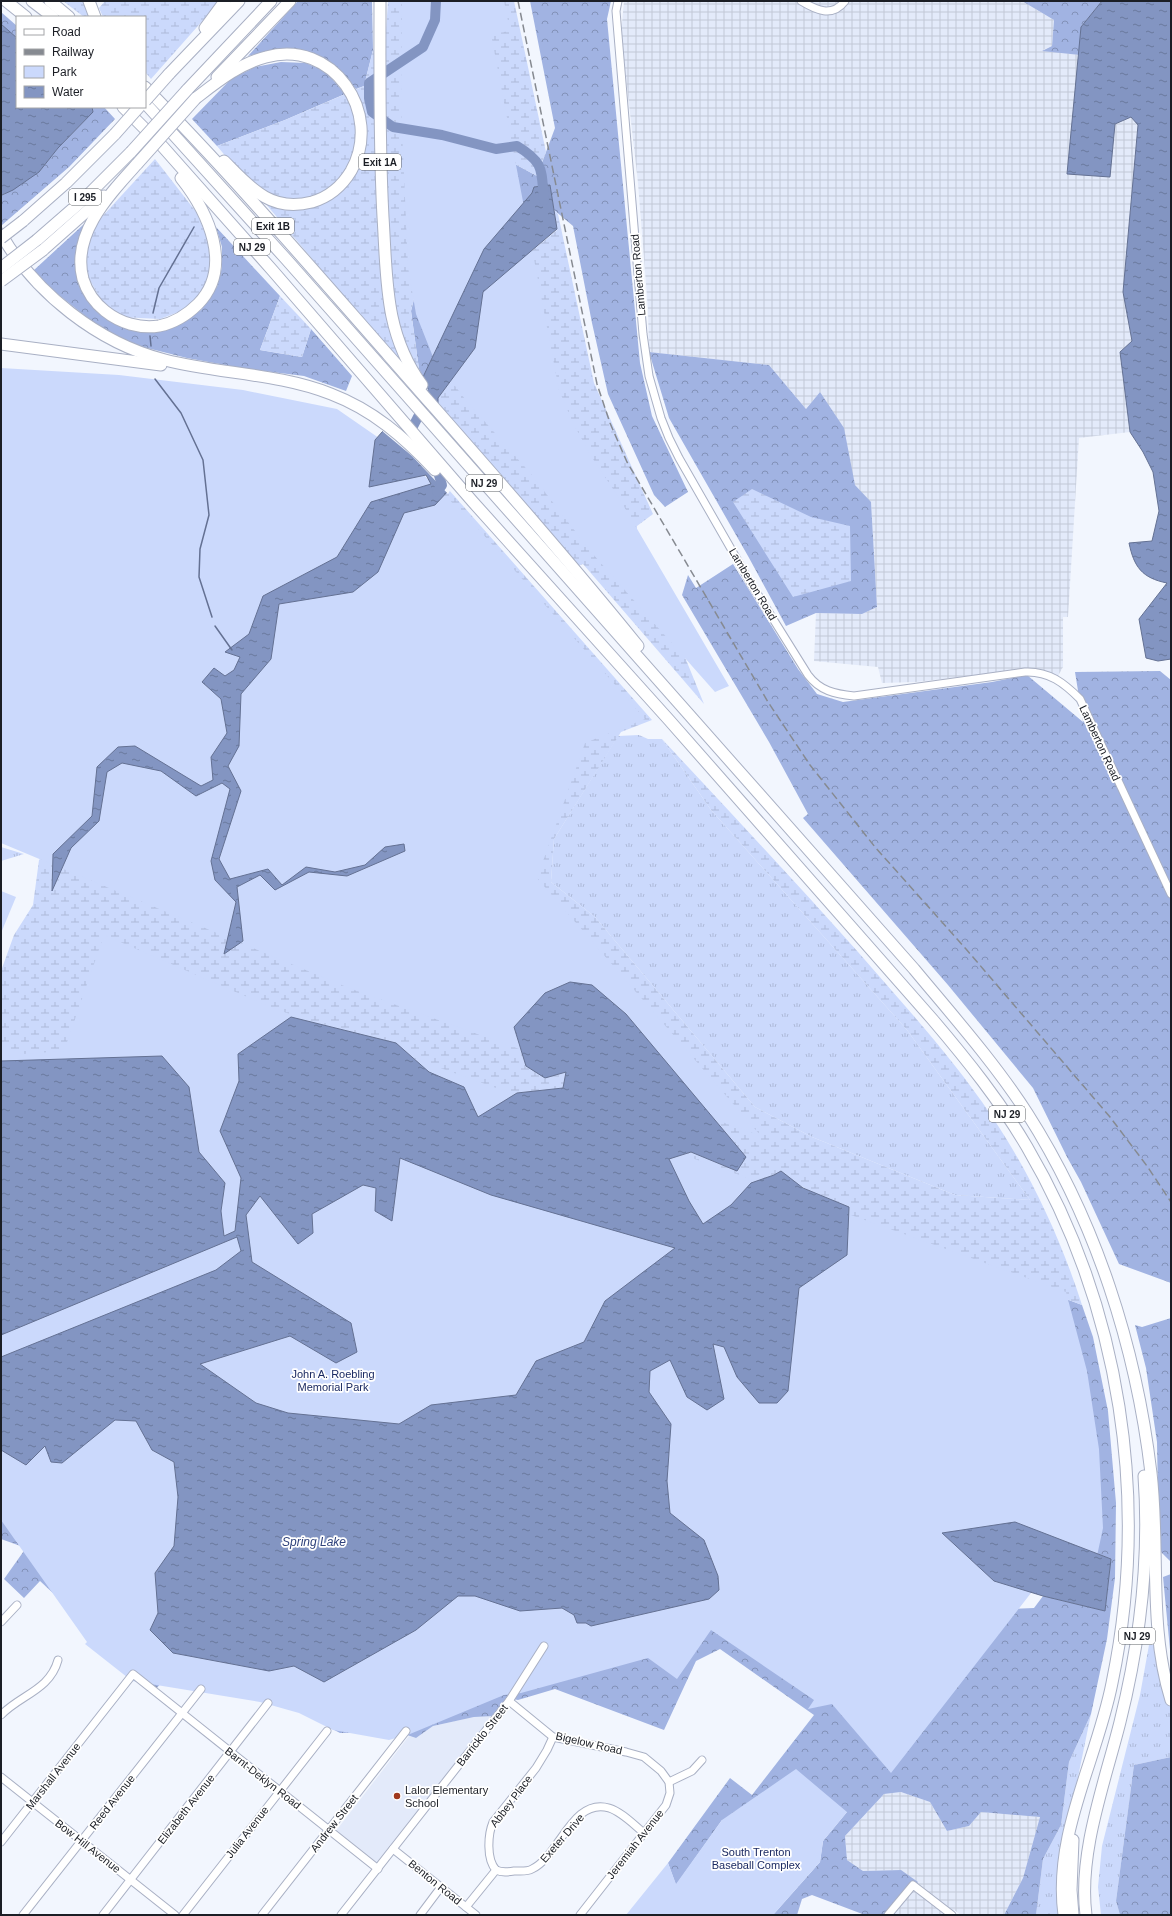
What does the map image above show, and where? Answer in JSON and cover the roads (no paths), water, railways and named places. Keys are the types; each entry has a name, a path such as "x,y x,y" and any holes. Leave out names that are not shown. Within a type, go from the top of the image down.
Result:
{"highway":[{"path":"6,1 25,16"},
{"path":"32,1 51,16"},
{"path":"50,1 69,16"},
{"path":"88,1 95,16"},
{"path":"146,101 169,74 225,1"},
{"path":"169,74 239,1"},
{"name":"I 295","path":"1,268 37,240 83,200 131,152 271,1"},
{"path":"124,108 135,120 160,149 199,201 208,222 215,250 214,276 206,294 194,308 177,320 158,326 138,326 116,319 100,308 93,300 84,283 80,267 83,239 92,221 137,164 196,98 290,1"},
{"name":"Exit 1A","path":"380,1 379,153 389,305 406,369"},
{"path":"146,88 182,125 247,183 265,197 292,204 318,200 332,192 346,178 355,162 360,146 360,121 357,106 351,93 338,76 325,65 309,58 300,55 279,54 257,60 238,69 196,98"},
{"name":"NJ 29","path":"146,103 353,336 642,652 665,688 914,969 990,1061 1013,1092 1048,1147 1083,1217 1106,1278 1128,1352 1138,1404 1143,1452 1146,1511 1144,1570 1139,1624 1128,1690 1086,1859 1084,1890 1086,1915"},
{"name":"I 295","path":"1,238 23,221 66,183 138,108"},
{"name":"Exit 1B","path":"182,125 363,327 406,369 513,498 579,583"},
{"name":"NJ 29","path":"160,149 339,348 472,502 625,671 894,975 976,1072 1026,1145 1051,1189 1072,1235 1096,1301 1111,1356 1120,1406 1127,1497 1126,1565 1120,1643 1107,1706 1078,1807 1072,1845 1071,1890 1073,1915"},
{"path":"1,281 43,250 126,177"},
{"path":"1,234 21,263 47,292 72,313 104,334 136,351 160,359 310,387 330,394 360,408 383,422 412,445 625,671"},
{"path":"1,344 228,372"},
{"path":"1128,1352 1141,1410 1151,1472 1154,1503 1157,1616 1162,1662 1171,1700"},
{"path":"1064,1915 1062,1893 1064,1855 1069,1830 1088,1769"}],"street":[{"name":"Lamberton Road","path":"618,1 616,11 643,334 649,376 661,418 679,458 750,582 808,675 824,690 837,694 854,696 1025,672 1043,673 1059,680 1080,699 1171,894"},
{"path":"801,1 817,10 828,11 839,7 845,1"},
{"path":"1,1622 17,1605"},
{"name":"Barricklo Street","path":"341,1915 509,1701 544,1646"},
{"path":"1,1715 12,1705 42,1687 56,1670 58,1660"},
{"name":"Marshall Avenue","path":"1,1842 133,1674 148,1687"},
{"name":"Barnt-Deklyn Road","path":"148,1687 378,1869"},
{"name":"Reed Avenue","path":"23,1915 201,1689"},
{"name":"Bigelow Road","path":"509,1701 553,1737 635,1754 657,1766 669,1782"},
{"name":"Elizabeth Avenue","path":"103,1915 268,1703"},
{"name":"Julia Avenue","path":"183,1915 327,1731"},
{"name":"Andrew Street","path":"262,1915 406,1731"},
{"name":"Abbey Place","path":"496,1870 492,1864 488,1841 490,1828 493,1822 536,1768 553,1737"},
{"path":"669,1782 692,1771 702,1760"},
{"name":"Bow Hill Avenue","path":"1,1777 175,1915"},
{"name":"Jeremiah Avenue","path":"580,1915 666,1805 670,1793 669,1782"},
{"name":"Exeter Drive","path":"496,1870 503,1872 527,1871 537,1866 579,1816 590,1809 603,1807 616,1811 644,1833"},
{"name":"Benton Road","path":"393,1849 476,1915"},
{"path":"466,1907 496,1870"},
{"path":"888,1915 914,1885 952,1915"},
{"path":"420,1915 442,1887"}],"water":[{"path":"1102,1 1171,1 1171,659 1158,661 1146,658 1139,619 1167,583 1151,578 1140,570 1134,559 1129,543 1152,541 1159,511 1153,472 1143,452 1130,432 1120,352 1132,341 1123,292 1138,125 1131,117 1115,124 1110,177 1067,174 1081,27"},
{"path":"1,24 16,37 16,108 92,108 93,112 58,148 39,172 13,190 2,195"},
{"path":"550,185 557,229 483,292 475,348 438,398 438,412 423,377 484,249 532,193 534,187"},
{"path":"390,423 449,490 435,505 404,513 378,572 353,592 279,604 271,659 241,694 239,746 228,766 241,791 219,859 230,879 268,869 282,885 306,867 335,872 365,865 385,847 404,844 405,851 347,876 309,872 275,890 260,875 237,887 243,941 224,954 236,902 215,880 211,861 230,789 222,783 196,796 161,771 122,763 107,772 99,821 71,848 52,891 53,854 92,816 97,767 118,747 135,746 201,786 213,780 211,757 227,733 221,699 202,682 214,668 225,676 234,670 240,657 225,652 249,634 263,596 337,557 371,502 431,484 426,475 369,487 375,440"},
{"name":"Spring Lake","path":"570,982 592,985 626,1014 746,1157 737,1171 691,1152 669,1159 689,1201 703,1224 731,1205 751,1183 781,1171 803,1188 849,1207 847,1255 799,1288 788,1391 777,1403 759,1403 737,1377 724,1347 713,1344 724,1399 707,1410 687,1397 670,1360 650,1371 649,1392 671,1424 667,1481 670,1513 704,1540 718,1576 719,1590 709,1599 591,1626 586,1623 577,1623 574,1615 562,1608 520,1611 475,1596 458,1596 416,1630 324,1682 294,1666 269,1671 173,1653 150,1630 158,1613 155,1573 174,1546 178,1497 174,1462 152,1450 136,1421 115,1420 62,1463 51,1462 45,1446 26,1465 1,1450 1,1357 216,1270 241,1251 237,1237 1,1335 1,1061 162,1056 189,1087 199,1152 225,1183 221,1211 224,1236 235,1231 241,1178 220,1131 239,1081 238,1054 291,1017 396,1043 429,1072 464,1087 478,1117 517,1093 563,1088 566,1072 545,1078 526,1066 514,1027 545,993","holes":["400,1158 491,1195 675,1248 605,1301 584,1342 536,1361 516,1395 431,1405 399,1424 288,1413 256,1403 200,1364 290,1336 336,1363 357,1352 351,1323 252,1262 246,1215 260,1196 298,1244 313,1233 312,1214 363,1185 376,1188 375,1211 392,1221"]},
{"path":"1015,1522 1111,1559 1105,1611 1043,1596 994,1581 942,1533"}],"waterway":[{"path":"436,1 435,20 423,47 369,83 369,98 372,112 393,127 442,135 496,149 517,146 533,157 540,168 542,174 544,200"},
{"path":"153,313 159,288 194,227"},
{"path":"150,336 151,346"},
{"path":"155,379 181,413 203,460 209,515 200,549 199,577 212,617"},
{"path":"408,436 430,394"},
{"path":"431,464 436,466 442,485 437,492"},
{"path":"215,626 232,650"}],"railway":[{"path":"518,1 597,384 610,423 627,462 768,702 810,765 875,847 966,949 1110,1117 1147,1166 1171,1202"}],"place":[{"name":"Lalor Elementary School","path":"397,1796"}],"park label":[{"name":"John A. Roebling Memorial Park","path":"333,1380"},
{"name":"South Trenton Baseball Complex","path":"756,1858"}]}
